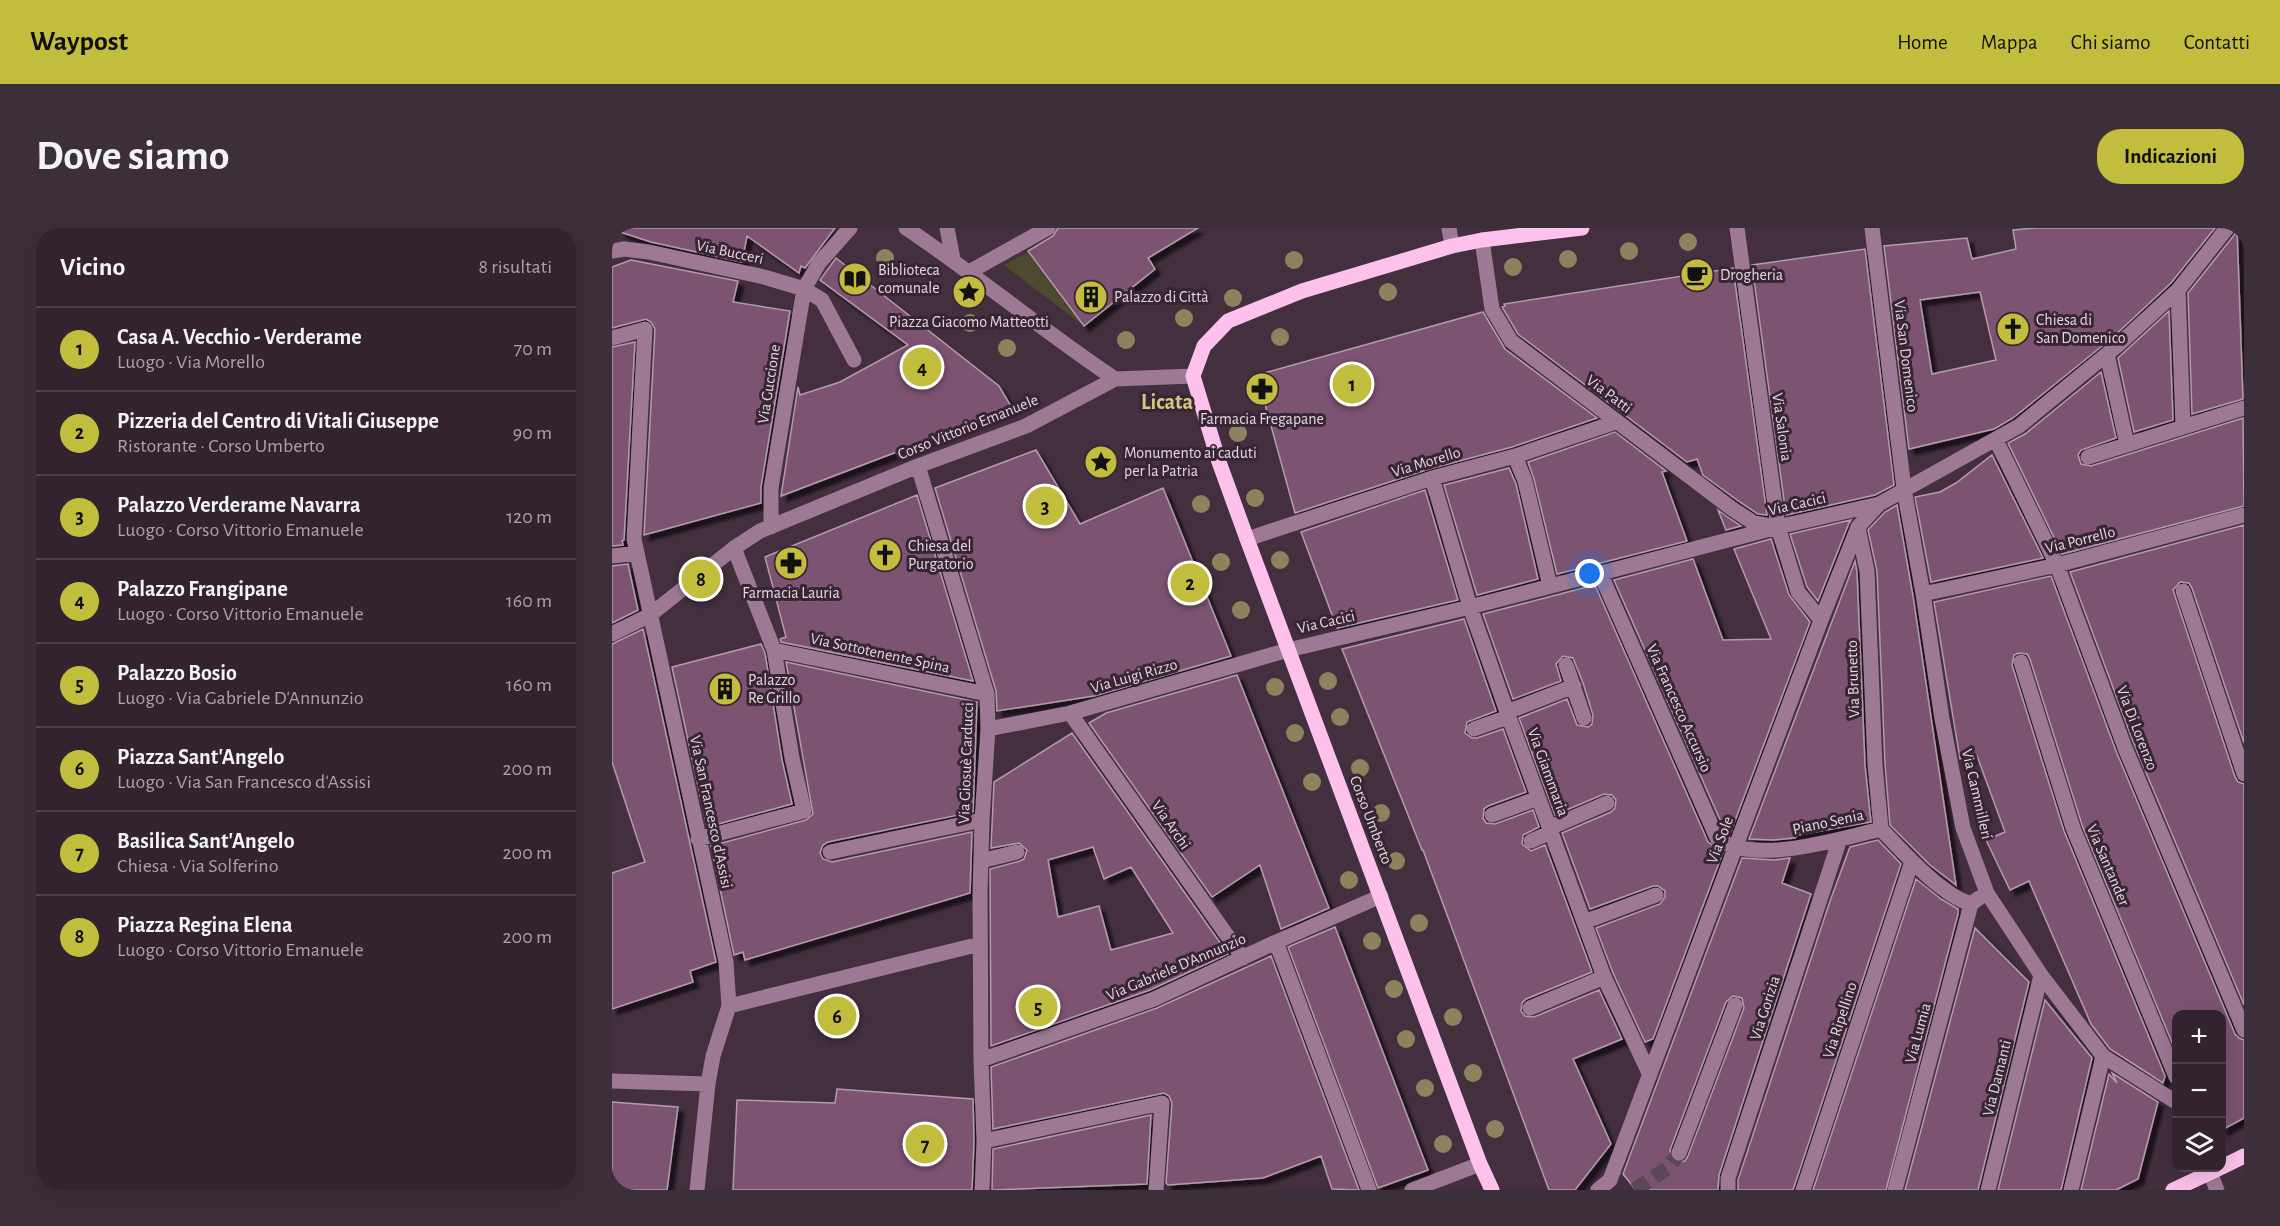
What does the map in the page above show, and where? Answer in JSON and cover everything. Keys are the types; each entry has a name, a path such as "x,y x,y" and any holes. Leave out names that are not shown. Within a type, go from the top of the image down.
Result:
{"main road":[{"path":"1193,376 1204,346 1228,321 1302,291 1458,245 1582,228"},
{"name":"Corso Umberto","path":"1193,376 1219,462 1247,539 1480,1164 1492,1190"},
{"path":"2226,1164 2244,1156"},
{"path":"2173,1190 2209,1172"}],"street":[{"name":"Via Guccione","path":"765,529 804,289 827,253 850,228"},
{"path":"906,228 952,259 1115,380"},
{"path":"947,228 952,259"},
{"path":"969,272 1048,228"},
{"path":"1449,228 1458,245"},
{"name":"Via Salonia","path":"1737,228 1778,527 1798,591 1821,620"},
{"name":"Via San Domenico","path":"1872,228 1904,489"},
{"name":"Via Cacici","path":"1288,650 1470,607 1778,527 1879,504 2019,426 2107,354 2178,290 2228,228"},
{"name":"Via Patti","path":"1482,240 1492,309 1511,341 1746,518 1754,523 1778,527"},
{"name":"Via Bucceri","path":"612,251 624,249 649,252 764,277 804,289"},
{"path":"804,289 822,300 854,360"},
{"path":"2178,290 2184,427"},
{"name":"Via San Francesco d'Assisi","path":"612,338 645,329 627,550 662,669 726,962 729,1006"},
{"path":"2107,354 2127,445"},
{"name":"Corso Vittorio Emanuele","path":"646,617 734,548 765,529 918,466 1026,426 1115,380 1193,376"},
{"path":"2088,457 2244,408"},
{"name":"Via Morello","path":"1247,539 1432,478 1515,456 1616,422"},
{"name":"Via Di Lorenzo","path":"1996,440 2057,565 2125,748 2244,1030"},
{"path":"1515,456 1525,481 1550,586"},
{"name":"Via Giosuè Carducci","path":"918,466 987,694 988,729 980,892 984,1141 982,1190"},
{"name":"Via Giammaria","path":"1432,478 1470,607 1507,715 1604,977 1649,1073"},
{"name":"Via Cammilleri","path":"1904,489 1942,719 1963,828 1987,893 2041,975 2103,1056 2172,1099"},
{"name":"Via Sole","path":"1608,1187 1821,620 1858,527 1879,504"},
{"name":"Via Porrello","path":"1923,594 2057,565 2244,515"},
{"name":"Via Brunetto","path":"1858,527 1867,571 1875,765 1881,829"},
{"path":"698,838 804,811 792,758 773,646 734,548"},
{"name":"Via Francesco Accursio","path":"1600,573 1717,838 1726,845 1736,848"},
{"path":"2183,591 2244,774"},
{"path":"612,634 646,617"},
{"name":"Via Sottotenente Spina","path":"773,646 987,694"},
{"name":"Via Luigi Rizzo","path":"988,729 1070,713 1288,650"},
{"name":"Via Santander","path":"2021,662 2073,828 2172,1067"},
{"path":"1566,665 1584,718"},
{"path":"1474,729 1574,686"},
{"name":"Via Archi","path":"1070,713 1243,958"},
{"path":"1492,815 1538,798"},
{"path":"1531,841 1608,803"},
{"path":"830,852 982,820"},
{"name":"Piano Senia","path":"1736,848 1771,852 1881,829 1912,861 1958,900 1971,904"},
{"name":"Via Gorizia","path":"1728,1190 1728,1178 1840,839"},
{"path":"981,861 1017,852"},
{"name":"Via Ripellino","path":"1803,1190 1912,861"},
{"path":"1971,904 1987,893"},
{"path":"1584,922 1656,895"},
{"name":"Via Gabriele D'Annunzio","path":"981,1060 1154,999 1381,896"},
{"name":"Via Lumia","path":"1895,1190 1971,904"},
{"path":"1276,942 1369,1190"},
{"path":"697,1190 708,1084 713,1056 729,1006 980,944"},
{"name":"Via Damanti","path":"1988,1190 2041,975"},
{"path":"1530,1008 1604,977"},
{"path":"1678,1153 1735,1005"},
{"path":"2071,1190 2103,1056"},
{"path":"612,1082 708,1084"},
{"path":"984,1141 1162,1103 1156,1190"},
{"path":"1412,1190 1480,1164"},
{"path":"2215,1172 2217,1190"}],"shaded area":[{"path":"1028,252 1084,326 1004,265"}],"building":[{"path":"621,228 835,228 805,268 801,266 799,273 747,236 742,262 651,242 620,232"},
{"name":"Palazzo di Città","path":"1058,228 1198,228 1148,258 1155,269 1084,326 1028,251 1053,236"},
{"path":"2215,228 2171,283 2112,338 2013,418 1994,429 1909,449 1884,246 1967,238 1972,259 2016,249 2013,230","holes":["1980,292 1996,360 1932,374 1920,300"]},
{"path":"2237,228 2243,399 2192,414 2188,293 2235,234"},
{"path":"1865,249 1894,485 1875,495 1786,515 1752,265"},
{"path":"836,258 999,386 1012,408 781,496 798,387 800,395 840,382 908,345 820,280"},
{"path":"631,260 738,281 733,302 790,311 761,487 761,503 644,535 655,329 646,319 612,328 612,267"},
{"path":"1733,268 1767,515 1758,514 1737,500 1703,475 1697,459 1687,462 1518,334 1502,307 1505,306 1504,304"},
{"path":"2169,311 2173,420 2134,432 2118,358"},
{"path":"1483,312 1505,349 1597,418 1512,447 1429,469 1295,513 1257,375"},
{"path":"635,342 624,540 623,545 612,546 612,347"},
{"path":"2101,372 2116,438 2081,450 2078,455 2081,464 2091,466 2243,418 2244,506 2062,554 2008,443 2025,434"},
{"path":"1615,432 1666,471 1662,472 1687,541 1557,574 1528,462"},
{"path":"1036,450 1080,524 1163,488 1231,656 1094,696 997,711 996,691 935,488"},
{"path":"1992,455 2043,558 1931,582 1915,497 1940,492 1956,483"},
{"path":"1509,468 1516,484 1538,579 1477,595 1444,485"},
{"path":"1425,490 1458,600 1337,628 1301,532"},
{"path":"917,495 973,681 781,642 780,639 786,637 765,557"},
{"path":"1897,505 1913,596 1956,885 1930,865 1890,825 1885,764 1877,571 1868,530 1885,512"},
{"path":"1718,510 1726,516 1741,526 1726,530"},
{"path":"1851,520 1818,601 1807,587 1790,534"},
{"path":"2244,525 2244,743 2192,588 2189,583 2180,582 2173,590 2235,777 2238,782 2244,784 2244,1005 2134,744 2070,572"},
{"path":"1771,539 1789,595 1810,622 1730,834 1725,831 1614,580 1693,559 1723,640 1771,639 1734,549"},
{"path":"1855,561 1865,765 1871,822 1798,835 1795,838 1749,839"},
{"path":"628,564 638,610 612,623 612,566"},
{"path":"2051,576 2116,751 2225,1010 2172,1010 2172,1043 2082,825 2030,659 2027,654 2014,655 2012,665 2064,831 2165,1076 2163,1083 2110,1049 2091,1024 2029,881 2010,890 1986,840 2005,832 1977,756 1960,759 1934,602"},
{"path":"1595,585 1708,842 1723,852 1653,1039 1645,1042 1613,973 1596,928 1660,904 1665,897 1665,891 1658,886 1653,886 1590,909 1562,833 1611,812 1615,808 1616,800 1612,795 1604,794 1555,815 1519,718 1567,699 1577,725 1588,727 1592,724 1593,715 1583,683 1573,658 1563,656 1556,664 1561,681 1513,699 1483,614"},
{"path":"1464,619 1496,711 1467,722 1465,733 1472,738 1477,738 1503,729 1526,792 1488,806 1484,809 1483,818 1486,823 1495,824 1533,810 1539,827 1523,835 1522,844 1531,851 1545,845 1592,972 1526,999 1522,1003 1521,1011 1525,1016 1534,1017 1599,990 1622,1039 1573,1059 1611,1144 1575,1190 1549,1190 1423,850 1342,649"},
{"path":"643,629 716,962 690,971 693,982 612,1009 612,873 645,862 612,762 612,644"},
{"path":"761,644 765,653 782,760 792,804 707,827 672,667"},
{"path":"786,662 977,702 973,812 828,842 823,845 820,853 823,859 832,862 972,832 970,893 745,960 743,952 734,955 711,846 806,820 813,814"},
{"path":"1237,675 1329,908 1281,929 1260,865 1212,897 1089,723 1106,713"},
{"path":"1072,733 1228,954 1150,990 991,1046 990,869 1024,859 1027,850 1019,843 991,848 994,782","holes":["1093,847 1104,879 1131,867 1173,933 1111,950 1099,906 1058,917 1048,860"]},
{"path":"1878,840 1901,864 1793,1190 1738,1190 1738,1180 1850,847"},
{"path":"1742,858 1774,860 1790,858 1782,883 1811,894 1719,1175 1718,1190 1636,1190 1623,1174","holes":["1733,996 1742,998 1744,1008 1688,1156 1685,1161 1676,1162 1671,1159 1670,1150 1726,1002"]},
{"path":"1916,879 1958,909 1958,914 1886,1190 1813,1190"},
{"path":"1335,927 1428,1170 1378,1188 1288,947"},
{"path":"1975,928 2029,982 1978,1190 1905,1190"},
{"path":"1271,956 1359,1190 1332,1189 1321,1156 1263,1178 1168,1185 1166,1183 1172,1103 1169,1096 1164,1093 993,1129 991,1067 1157,1008"},
{"path":"2045,1000 2092,1058 2061,1190 1998,1190"},
{"path":"2226,1013 2235,1034 2244,1040 2244,1118 2226,1128"},
{"path":"2112,1073 2158,1102 2138,1179 2116,1190 2081,1190 2109,1074 2117,1083"},
{"path":"837,1089 973,1099 972,1190 733,1190 737,1100 835,1103"},
{"path":"612,1102 678,1107 667,1190 612,1190"},
{"path":"1151,1115 1147,1184 992,1190 993,1149"}],"tunnel":[{"path":"1635,1190 1669,1167 1679,1153"}],"place":[{"name":"Drogheria","path":"1697,275"},
{"name":"Biblioteca comunale","path":"855,279"},
{"name":"Piazza Giacomo Matteotti","path":"969,292"},
{"name":"Palazzo di Città","path":"1091,297"},
{"name":"Chiesa di San Domenico","path":"2013,329"},
{"name":"Palazzo Frangipane","path":"922,367"},
{"name":"Casa A. Vecchio - Verderame","path":"1352,384"},
{"name":"Farmacia Fregapane","path":"1262,389"},
{"name":"Monumento ai caduti per la Patria","path":"1101,462"},
{"name":"Palazzo Verderame Navarra","path":"1045,506"},
{"name":"Chiesa del Purgatorio","path":"885,555"},
{"name":"Farmacia Lauria","path":"791,563"},
{"name":"Piazza Regina Elena","path":"701,579"},
{"name":"Pizzeria del Centro di Vitali Giuseppe","path":"1190,583"},
{"name":"Palazzo Re Grillo","path":"725,689"},
{"name":"Palazzo Bosio","path":"1038,1007"},
{"name":"Piazza Sant'Angelo","path":"837,1016"},
{"name":"Basilica Sant'Angelo","path":"925,1144"}],"district":[{"name":"Licata","path":"1167,402"}]}
